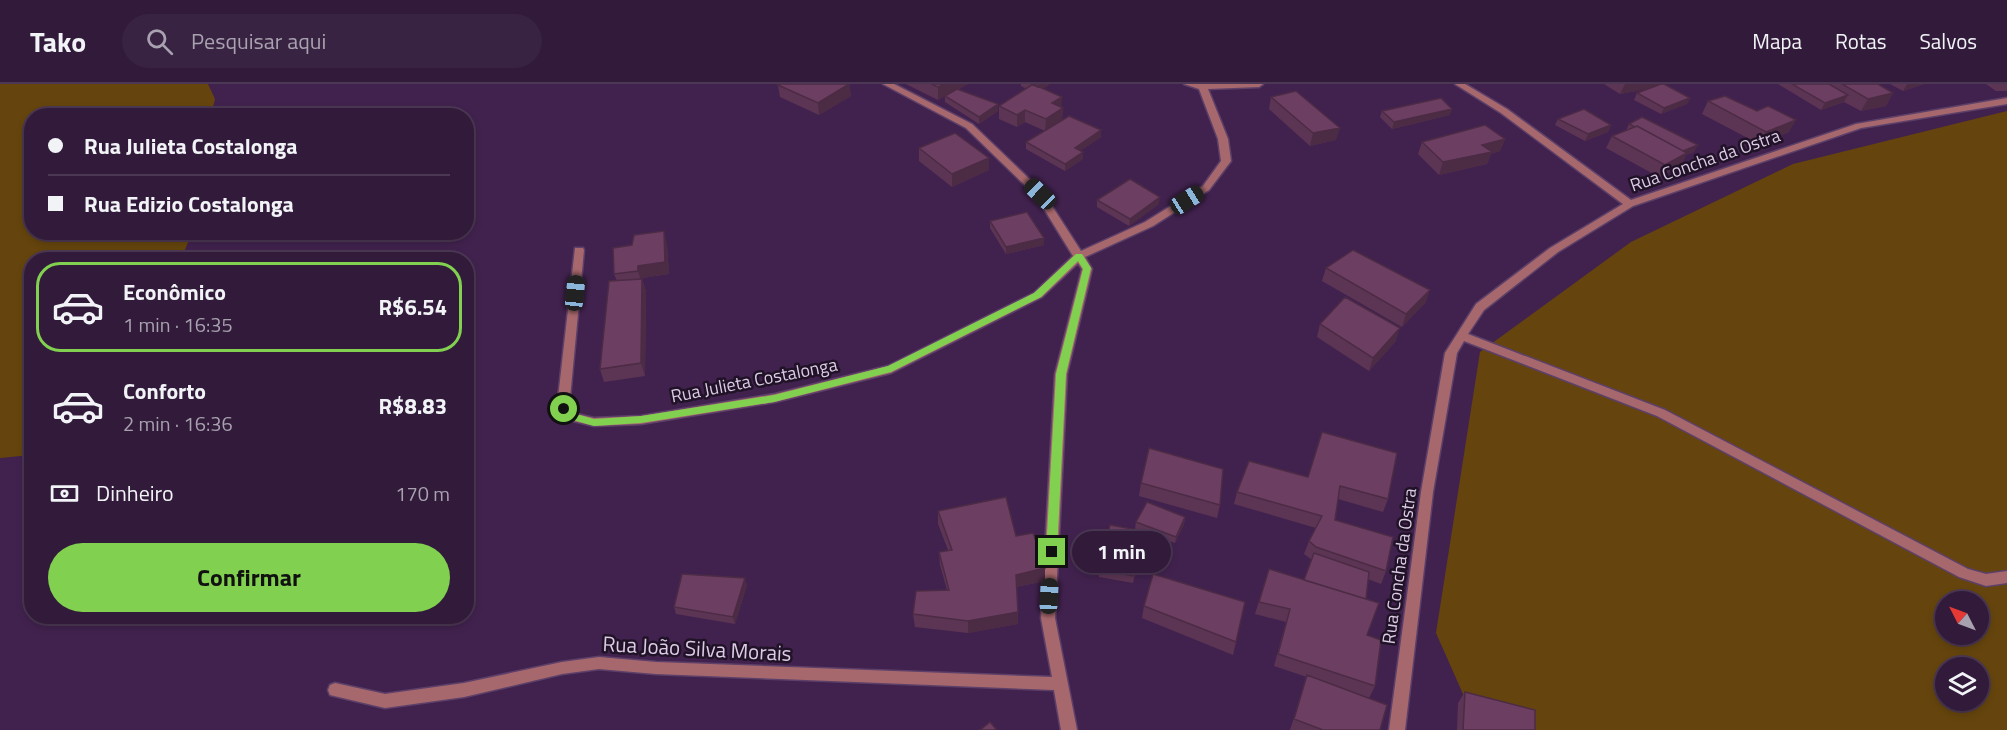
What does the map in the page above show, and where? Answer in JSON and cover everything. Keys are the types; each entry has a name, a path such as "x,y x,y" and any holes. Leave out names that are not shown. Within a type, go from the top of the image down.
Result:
{"street":[{"path":"887,84 969,126 1040,194 1087,268 1061,374 1048,618 1069,730"},
{"path":"1188,84 1203,87 1259,84"},
{"path":"1459,84 1504,111 1630,204"},
{"path":"1079,256 1149,224 1206,188 1226,161 1223,139 1203,87"},
{"name":"Rua Concha da Ostra","path":"1397,730 1427,492 1451,353 1480,307 1554,250 1630,204 1859,126 2007,101"},
{"name":"Rua Julieta Costalonga","path":"579,250 564,409 573,417 594,422 641,420 774,398 891,369 1038,295 1079,256"},
{"path":"1462,336 1661,413 1964,573 1986,580 2007,577"},
{"name":"Rua João Silva Morais","path":"335,690 385,701 465,690 562,668 599,663 679,669 1060,684"}],"shaded area":[{"path":"0,84 208,84 215,99 213,108 24,108 24,240 189,240 184,252 24,252 24,456 0,458"},
{"path":"2007,111 2007,730 1479,730 1436,633 1480,352 1631,242 1793,164"}],"building":[{"path":"849,84 818,103 778,85"},
{"path":"1033,84 1062,97 1052,103 1063,108 1046,119 1025,110 1017,115 999,106"},
{"path":"1661,84 1690,98 1664,108 1637,93"},
{"path":"1792,84 1829,84 1848,95 1825,103"},
{"path":"1842,84 1878,84 1893,93 1868,99"},
{"path":"957,89 998,104 979,117 945,96"},
{"path":"1296,91 1340,128 1313,133 1271,97"},
{"path":"1725,96 1757,111 1768,106 1796,120 1766,132 1708,101"},
{"path":"1441,98 1452,109 1394,122 1382,111"},
{"path":"1584,109 1611,125 1588,134 1558,119"},
{"path":"1069,116 1101,130 1075,148 1083,152 1065,164 1026,142"},
{"path":"1642,117 1698,145 1683,151 1629,124"},
{"path":"1485,125 1505,139 1482,145 1492,152 1443,162 1422,142"},
{"path":"1637,126 1687,153 1665,165 1612,136"},
{"path":"955,133 989,158 952,174 919,148"},
{"path":"1130,179 1160,197 1130,219 1097,200"},
{"path":"1027,212 1044,238 1006,247 990,221"},
{"path":"664,231 665,262 638,266 638,271 614,274 613,248 632,245 634,235"},
{"path":"1353,250 1430,290 1406,314 1326,268"},
{"path":"642,279 641,363 600,369 609,281"},
{"path":"1345,297 1400,328 1373,358 1320,324"},
{"path":"1322,432 1397,453 1388,499 1340,486 1335,520 1393,537 1386,571 1316,547 1309,541 1322,516 1237,492 1249,461 1308,477"},
{"path":"1149,448 1223,469 1220,505 1141,483"},
{"path":"1006,497 1016,536 1033,533 1045,568 1016,575 1018,612 968,621 913,614 916,591 949,590 939,552 952,550 938,511"},
{"path":"1147,502 1185,517 1176,537 1136,522"},
{"path":"1110,525 1144,531 1133,576 1099,570"},
{"path":"1314,553 1369,572 1366,599 1304,580"},
{"path":"1269,569 1379,603 1367,635 1381,640 1375,686 1278,654 1290,609 1259,602"},
{"path":"682,574 745,578 733,617 674,607"},
{"path":"1153,574 1245,602 1236,642 1144,606"},
{"path":"1307,675 1387,705 1380,730 1323,730 1294,719"},
{"path":"1465,692 1535,710 1535,730 1463,730"},
{"path":"990,722 997,730 980,730"}],"route":[{"path":"564,409 573,417 594,422 641,420 774,398 891,369 1038,295 1079,256 1087,268 1061,374 1052,552"}]}
